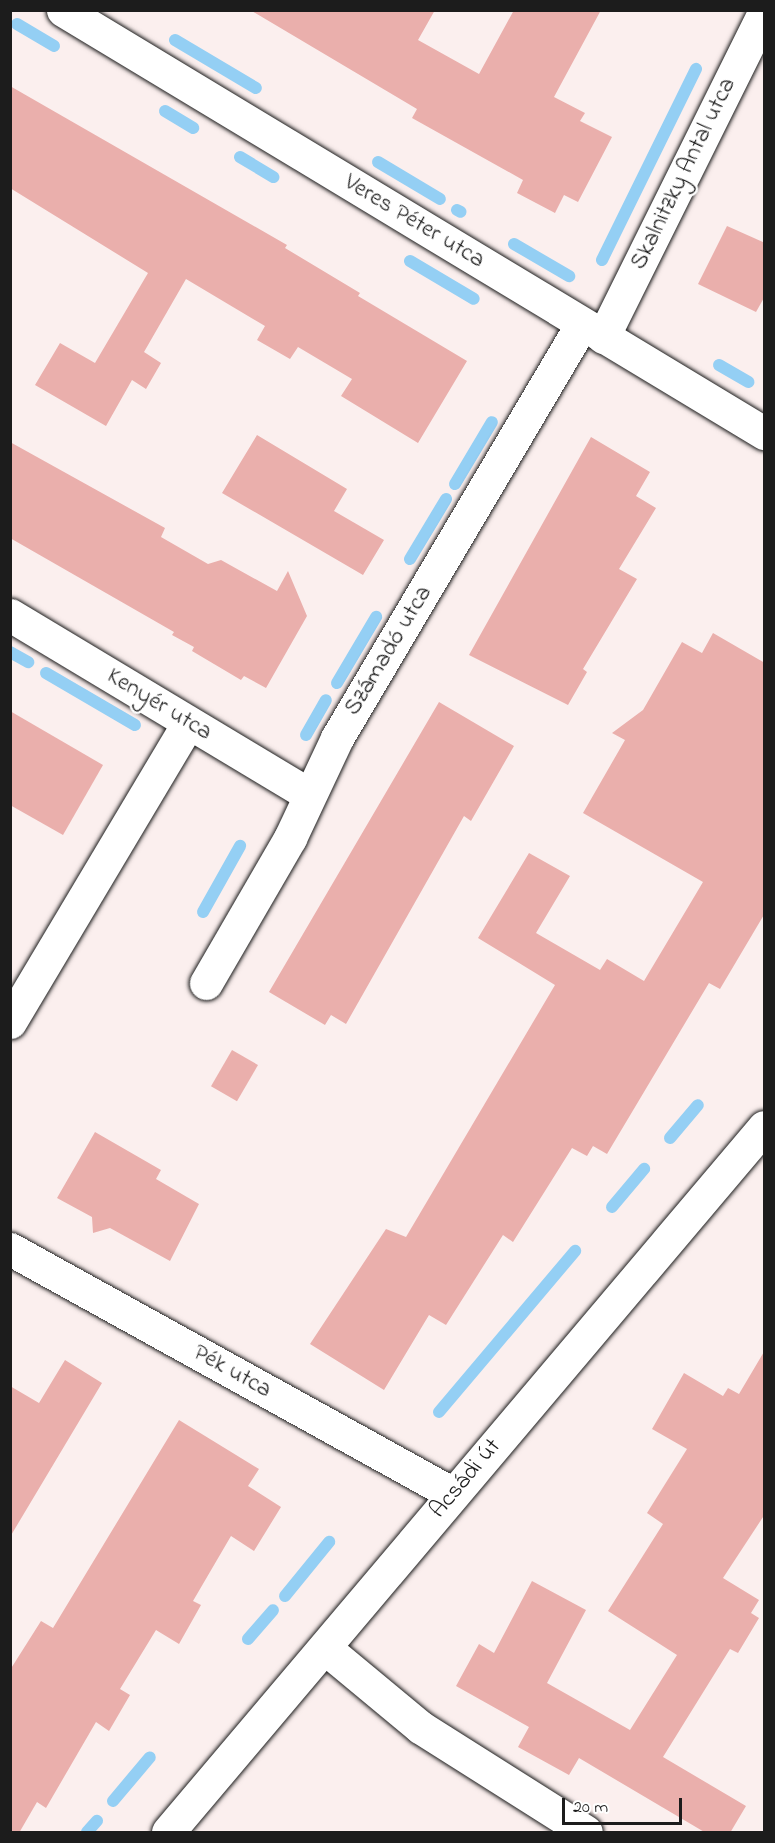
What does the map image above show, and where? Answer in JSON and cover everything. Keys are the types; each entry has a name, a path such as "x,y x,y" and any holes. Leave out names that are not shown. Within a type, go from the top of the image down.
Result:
{"street":[{"name":"Veres Péter utca","path":"63,10 100,20 593,330 765,433"},
{"name":"Skalnitzky Antal utca","path":"593,330 765,12"},
{"name":"Számadó utca","path":"206,983 290,838 308,794 593,330"},
{"name":"Kenyér utca","path":"10,615 308,794"},
{"path":"10,1022 188,723"},
{"name":"Acsádi út","path":"168,1833 765,1127"},
{"name":"Pék utca","path":"10,1249 453,1494"},
{"path":"325,1648 420,1727 586,1833"}],"building":[{"path":"250,10 435,10 418,40 479,74 514,10 601,10 554,97 585,113 580,121 612,137 578,202 564,195 555,213 517,193 523,180 412,118 417,109"},
{"path":"10,86 287,245 285,248 360,293 358,296 467,361 418,443 341,396 352,379 298,347 290,359 257,340 265,326 186,279 144,352 161,363 146,389 132,380 106,426 35,385 60,343 95,363 148,273 10,188"},
{"path":"727,226 765,243 765,296 756,312 698,284"},
{"path":"257,435 347,489 334,511 384,540 363,575 222,493"},
{"path":"591,437 650,472 636,496 656,508 619,569 637,579 583,669 587,672 568,705 469,655"},
{"path":"10,442 165,528 161,537 208,564 221,560 277,591 288,571 307,616 266,688 244,676 241,680 192,651 194,647 172,635 174,632 10,538"},
{"path":"713,633 765,663 765,913 720,989 709,983 607,1154 593,1146 587,1156 572,1148 513,1242 503,1235 446,1325 429,1315 384,1390 310,1344 386,1229 406,1237 555,985 478,938 529,853 570,876 536,933 600,970 607,959 644,981 703,882 583,813 625,740 612,733 643,710 682,642 702,653"},
{"path":"439,702 514,746 471,821 464,816 346,1024 331,1015 325,1025 269,992"},
{"path":"10,711 103,765 63,835 10,805"},
{"path":"232,1050 258,1065 237,1101 211,1086"},
{"path":"95,1132 161,1170 156,1179 199,1204 170,1261 110,1228 93,1233 92,1217 57,1198"},
{"path":"765,1350 765,1514 723,1578 759,1600 751,1613 759,1618 738,1653 730,1649 663,1757 746,1806 730,1833 706,1833 579,1758 569,1775 518,1747 529,1727 456,1686 479,1644 494,1653 532,1581 586,1610 547,1683 630,1730 677,1655 608,1611 663,1524 647,1513 687,1449 652,1429 684,1373 723,1396 728,1388 739,1394"},
{"path":"65,1360 102,1383 10,1537 10,1386 39,1403"},
{"path":"179,1420 259,1469 248,1486 281,1507 254,1551 231,1536 193,1601 201,1605 179,1644 156,1630 120,1689 130,1695 109,1731 96,1722 46,1808 37,1802 19,1833 10,1833 10,1670 41,1621 53,1628"}],"waterway":[{"path":"17,24 54,46"},
{"path":"175,40 256,88"},
{"path":"602,260 696,69"},
{"path":"165,111 193,128"},
{"path":"240,157 273,177"},
{"path":"378,162 440,199"},
{"path":"457,210 461,212"},
{"path":"514,244 569,276"},
{"path":"410,261 474,299"},
{"path":"719,365 748,382"},
{"path":"455,484 492,422"},
{"path":"410,559 446,499"},
{"path":"337,683 376,617"},
{"path":"10,652 28,662"},
{"path":"46,673 135,725"},
{"path":"306,735 326,700"},
{"path":"203,912 240,846"},
{"path":"670,1138 698,1105"},
{"path":"612,1207 644,1169"},
{"path":"439,1412 575,1251"},
{"path":"285,1596 329,1542"},
{"path":"248,1639 273,1610"},
{"path":"113,1801 150,1757"},
{"path":"87,1832 97,1821"}]}
